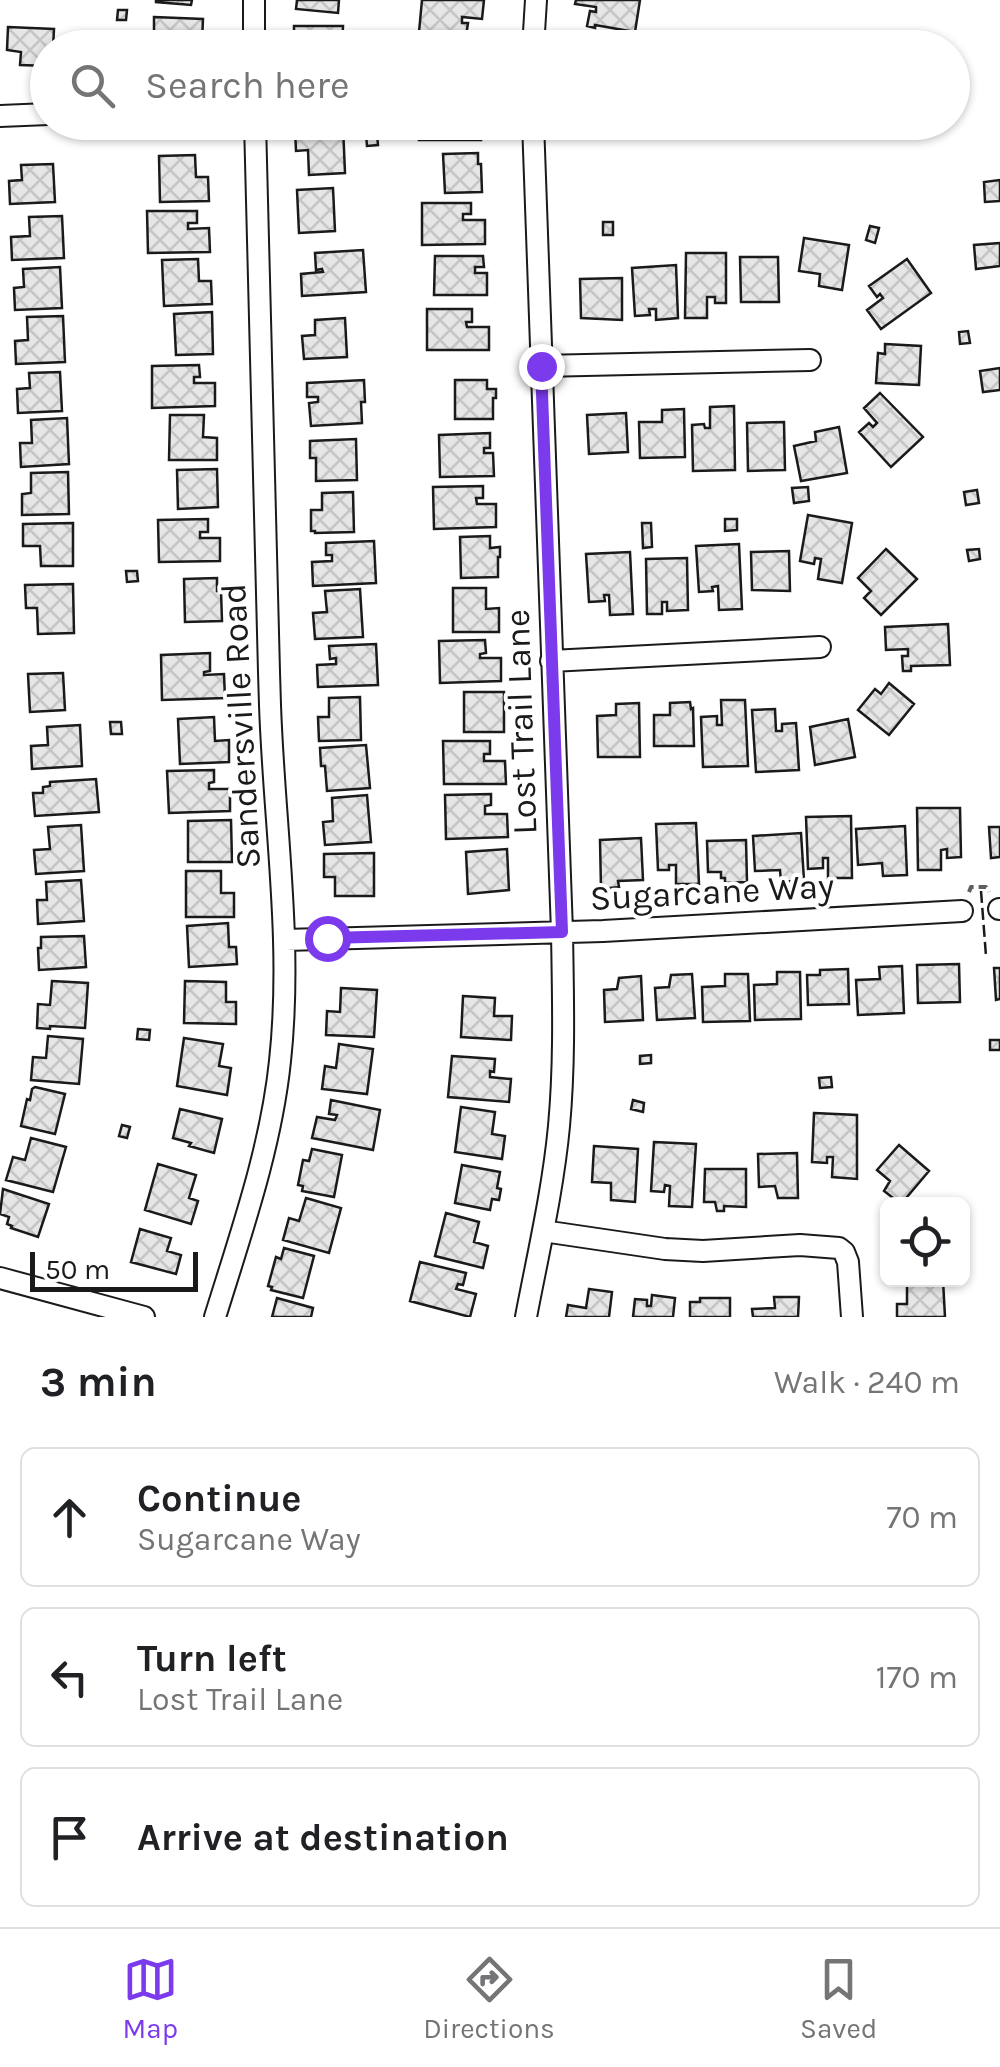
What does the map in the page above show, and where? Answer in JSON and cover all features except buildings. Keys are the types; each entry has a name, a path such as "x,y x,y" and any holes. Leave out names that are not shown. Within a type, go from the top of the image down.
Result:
{"street":[{"path":"254,0 254,30"},
{"path":"534,30 536,0"},
{"path":"0,116 30,115"},
{"name":"Sandersville Road","path":"215,1317 250,1204 280,1061 284,940 270,709 256,140"},
{"name":"Lost Trail Lane","path":"526,1317 558,1129 564,1046 534,140"},
{"path":"541,366 810,360"},
{"path":"552,661 820,648"},
{"name":"Sugarcane Way","path":"284,940 562,932 962,911"},
{"path":"543,1231 666,1249 839,1248 848,1262 852,1317"},
{"path":"0,1278 144,1317"}],"fence":[{"path":"981,891 986,956"}],"route":[{"path":"327,938 562,932 541,366"}]}
